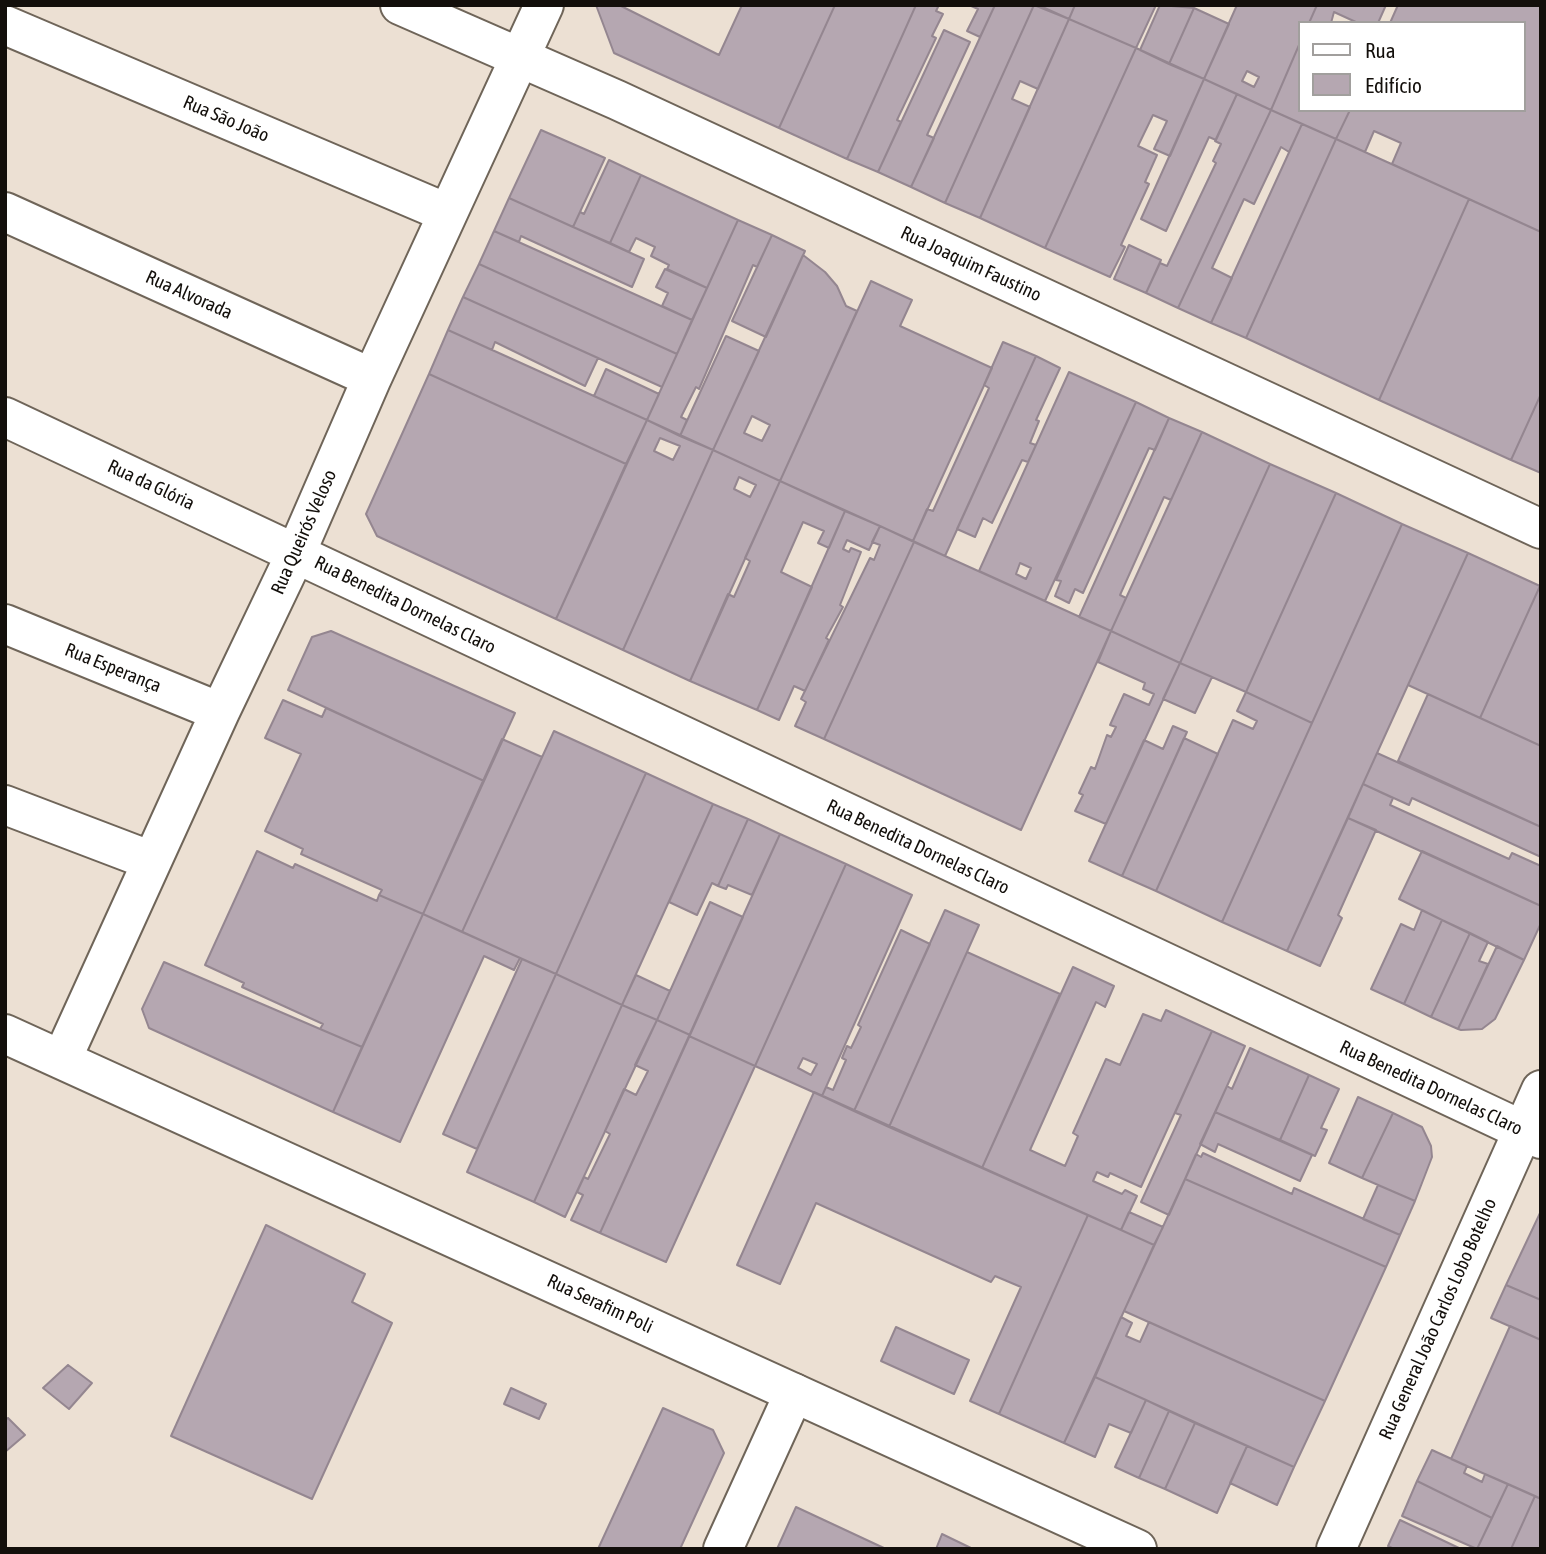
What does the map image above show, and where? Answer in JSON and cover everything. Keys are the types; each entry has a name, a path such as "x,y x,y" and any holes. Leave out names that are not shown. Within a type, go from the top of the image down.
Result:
{"street":[{"name":"Rua Joaquim Faustino","path":"400,5 521,58 1541,529"},
{"name":"Rua Queirós Veloso","path":"62,1059 220,712 296,553 372,378 544,5"},
{"name":"Rua São João","path":"5,25 447,213"},
{"name":"Rua Alvorada","path":"5,212 372,378"},
{"name":"Rua da Glória","path":"5,417 296,553"},
{"name":"Rua Benedita Dornelas Claro","path":"296,553 1531,1135"},
{"name":"Rua Esperança","path":"5,624 220,712"},
{"path":"5,805 152,861"},
{"name":"Rua Serafim Poli","path":"5,1034 1137,1549"},
{"name":"Rua General João Carlos Lobo Botelho","path":"1336,1549 1531,1135 1541,1090"},
{"path":"723,1549 794,1392"}],"building":[{"path":"596,5 619,5 719,55 742,5 835,5 779,128 614,53"},
{"path":"835,5 916,5 847,159 779,128"},
{"path":"916,5 939,5 936,11 943,14 932,36 936,38 897,120 901,122 878,172 847,159"},
{"path":"969,5 995,5 980,37 967,31 978,9"},
{"path":"995,5 1034,5 945,203 911,187"},
{"path":"1034,5 1069,19 1038,89 1020,81 1012,99 1030,107 980,218 945,203"},
{"path":"1038,5 1075,5 1069,19"},
{"path":"1075,5 1156,5 1136,48 1069,19"},
{"path":"1160,5 1194,8 1169,64 1140,50"},
{"path":"1237,5 1317,5 1310,21 1298,21 1298,47 1271,110 1204,79","holes":["1247,71 1259,77 1254,87 1242,81"]},
{"path":"1317,5 1386,5 1379,21 1354,21 1334,12 1332,21 1310,21"},
{"path":"1398,5 1541,5 1541,232 1392,164 1401,143 1374,131 1365,152 1336,139 1349,112 1525,112 1525,21 1391,21"},
{"path":"1194,8 1229,24 1204,79 1169,64"},
{"path":"1069,19 1136,48 1045,248 980,218"},
{"path":"944,30 970,42 927,135 934,138 911,187 878,172"},
{"path":"1298,47 1298,112 1349,112 1336,139 1271,110"},
{"path":"1136,48 1204,79 1170,156 1154,149 1167,121 1153,115 1138,146 1157,155 1145,182 1149,184 1121,245 1125,247 1110,277 1045,248"},
{"path":"1204,79 1237,94 1216,140 1209,137 1166,231 1141,219"},
{"path":"1237,94 1271,110 1178,308 1146,293 1160,263 1167,266 1216,163 1213,161 1221,144 1215,141"},
{"path":"1271,110 1302,124 1289,152 1281,147 1254,204 1244,199 1212,268 1232,278 1211,323 1178,308"},
{"path":"1302,124 1336,139 1246,338 1211,323"},
{"path":"541,130 605,158 573,227 509,198"},
{"path":"1336,139 1469,199 1379,400 1246,338"},
{"path":"609,160 641,175 610,243 573,227 580,212 584,214"},
{"path":"641,175 738,220 707,288 667,269 669,265 651,256 655,247 636,238 629,252 610,243"},
{"path":"509,198 644,259 632,287 521,236 519,242 494,231"},
{"path":"1469,199 1541,232 1541,394 1511,460 1379,400"},
{"path":"738,220 772,235 757,267 753,265 699,389 696,387 681,417 687,420 680,436 647,420"},
{"path":"494,231 692,320 677,354 479,264"},
{"path":"772,235 805,251 766,337 732,321"},
{"path":"1129,245 1161,260 1146,293 1114,279"},
{"path":"803,255 825,272 837,286 846,306 857,311 780,481 713,450","holes":["752,416 770,425 762,441 744,433"]},
{"path":"479,264 677,354 662,387 463,297"},
{"path":"665,269 707,288 692,320 662,306 668,293 656,287"},
{"path":"871,281 912,300 900,326 992,368 913,541 780,481"},
{"path":"463,297 598,358 585,386 495,342 492,350 448,330"},
{"path":"448,330 647,420 626,464 429,374"},
{"path":"726,336 759,351 713,450 680,436"},
{"path":"1003,342 1036,356 945,556 913,541 927,509 933,511 989,388 984,385"},
{"path":"1036,356 1060,368 1036,420 1039,421 1030,443 1036,445 1028,462 1022,460 992,523 983,518 975,537 957,529"},
{"path":"606,369 659,394 647,420 594,396"},
{"path":"1069,372 1136,402 1045,601 979,571","holes":["1020,563 1031,568 1026,579 1016,574"]},
{"path":"429,374 626,464 556,619 377,536 366,514"},
{"path":"1541,394 1541,473 1511,460"},
{"path":"1136,402 1169,418 1155,450 1149,448 1083,593 1075,589 1069,603 1055,596 1061,581 1056,580"},
{"path":"1169,418 1202,432 1171,500 1164,497 1120,595 1126,598 1111,631 1079,617"},
{"path":"647,420 713,450 623,650 556,619","holes":["660,438 680,446 673,460 654,451"]},
{"path":"1202,432 1270,464 1180,663 1111,631"},
{"path":"713,450 780,481 690,681 623,650","holes":["739,477 756,485 750,497 734,489"]},
{"path":"1270,464 1336,493 1246,692 1180,663"},
{"path":"780,481 845,511 829,548 818,543 824,531 803,522 781,572 812,587 757,710 690,681 728,594 734,597 750,561 745,558"},
{"path":"1336,493 1402,524 1312,723 1246,692"},
{"path":"845,511 880,526 869,550 847,540 843,549 849,552 851,548 861,552 840,605 843,607 826,638 829,640 805,691 794,686 779,720 757,710"},
{"path":"1402,524 1468,553 1287,951 1222,922"},
{"path":"880,526 914,542 824,739 795,726 806,702 801,699 870,558 874,560 880,545 872,542"},
{"path":"914,542 1111,631 1021,830 824,739"},
{"path":"1468,553 1540,586 1480,718 1408,685"},
{"path":"1541,587 1541,746 1480,718"},
{"path":"331,631 515,713 484,781 288,690 312,637"},
{"path":"1111,631 1180,663 1106,824 1075,811 1083,795 1079,793 1091,767 1095,769 1107,735 1111,737 1116,727 1110,725 1124,694 1149,705 1154,694 1143,689 1145,683 1098,662"},
{"path":"1180,663 1212,677 1195,713 1163,699"},
{"path":"1246,692 1312,723 1222,922 1156,891 1233,720 1253,729 1257,721 1237,711"},
{"path":"1428,694 1541,746 1541,827 1398,761"},
{"path":"283,700 322,717 326,708 484,781 423,914 379,895 382,890 301,854 303,849 265,831 301,754 265,738"},
{"path":"1173,726 1187,732 1122,876 1089,861 1144,740 1163,749"},
{"path":"554,731 646,773 556,974 462,932"},
{"path":"1184,738 1218,754 1156,891 1122,876"},
{"path":"502,739 542,757 462,932 423,914"},
{"path":"1377,753 1541,827 1541,857 1412,798 1409,805 1363,784"},
{"path":"646,773 713,804 622,1005 556,974"},
{"path":"1363,784 1393,798 1390,805 1509,859 1512,853 1541,866 1541,906 1348,818"},
{"path":"713,804 748,819 718,886 712,883 697,915 669,902"},
{"path":"1348,818 1376,830 1338,915 1342,918 1320,966 1287,951"},
{"path":"748,819 780,834 752,895 728,885 726,889 718,886"},
{"path":"780,834 846,864 755,1066 689,1036"},
{"path":"257,851 293,868 295,864 377,901 379,895 423,914 362,1047 320,1029 323,1024 242,987 244,983 205,965"},
{"path":"1422,851 1541,906 1541,923 1524,960 1399,899"},
{"path":"846,864 912,895 822,1096 755,1066","holes":["803,1058 817,1064 811,1075 798,1068"]},
{"path":"710,902 743,917 690,1035 657,1020"},
{"path":"945,910 979,925 889,1127 854,1111"},
{"path":"1422,910 1442,920 1404,1004 1371,989 1401,924 1414,930"},
{"path":"423,914 520,958 514,970 484,956 400,1142 333,1112"},
{"path":"1442,920 1470,933 1431,1017 1404,1004"},
{"path":"901,930 930,944 854,1111 822,1096 826,1087 833,1090 846,1060 842,1058 847,1046 851,1048 861,1027 858,1025"},
{"path":"1470,933 1488,942 1479,961 1488,964 1458,1029 1431,1017"},
{"path":"1497,946 1524,960 1495,1019 1482,1029 1458,1029"},
{"path":"967,952 1060,994 982,1168 889,1127"},
{"path":"522,959 556,974 477,1149 443,1134"},
{"path":"164,962 362,1047 333,1112 149,1028 142,1009"},
{"path":"1073,967 1114,986 1105,1007 1096,1002 1030,1150 1065,1166 1078,1136 1073,1133 1106,1059 1120,1065 1143,1014 1161,1021 1166,1010 1212,1031 1141,1187 1110,1173 1108,1177 1097,1172 1093,1181 1122,1194 1125,1190 1137,1196 1121,1230 982,1168"},
{"path":"556,974 622,1005 534,1202 467,1172"},
{"path":"636,975 670,991 657,1020 622,1005"},
{"path":"622,1005 657,1020 565,1217 534,1202"},
{"path":"657,1020 690,1035 600,1233 571,1220 583,1195 577,1192 584,1177 588,1179 610,1134 605,1131 624,1089 636,1095 648,1071 635,1065"},
{"path":"1212,1031 1245,1046 1169,1215 1141,1202 1181,1115 1175,1113"},
{"path":"689,1036 755,1066 666,1262 600,1233"},
{"path":"1250,1048 1309,1075 1280,1140 1215,1112 1227,1086 1232,1089"},
{"path":"1309,1075 1339,1089 1321,1128 1327,1130 1315,1156 1280,1140"},
{"path":"814,1092 1088,1215 999,1414 970,1401 1021,1287 995,1276 991,1282 816,1203 780,1284 737,1265"},
{"path":"1358,1097 1393,1113 1362,1178 1329,1163"},
{"path":"1215,1112 1312,1155 1300,1181 1218,1144 1215,1152 1200,1144"},
{"path":"1393,1113 1422,1127 1431,1146 1432,1157 1415,1201 1362,1178"},
{"path":"1203,1153 1292,1194 1294,1188 1400,1235 1386,1267 1185,1179 1196,1154 1201,1157"},
{"path":"1185,1179 1386,1267 1325,1401 1124,1311"},
{"path":"1378,1185 1415,1201 1400,1235 1363,1219"},
{"path":"1541,1211 1541,1300 1506,1285"},
{"path":"1129,1212 1163,1227 1154,1245 1121,1230"},
{"path":"1088,1215 1154,1245 1064,1443 999,1414"},
{"path":"266,1225 365,1274 352,1302 392,1323 312,1499 171,1436"},
{"path":"1506,1285 1541,1300 1541,1340 1491,1318"},
{"path":"1121,1317 1132,1323 1126,1336 1140,1342 1149,1322 1325,1401 1294,1467 1095,1377"},
{"path":"1510,1326 1541,1340 1541,1499 1451,1459"},
{"path":"896,1327 969,1360 954,1394 881,1361"},
{"path":"68,1365 92,1383 69,1409 43,1388"},
{"path":"1095,1377 1146,1400 1131,1433 1109,1424 1095,1457 1064,1443"},
{"path":"511,1388 546,1404 539,1419 504,1404"},
{"path":"1146,1400 1169,1411 1139,1478 1115,1467"},
{"path":"663,1408 713,1430 724,1453 680,1549 598,1549"},
{"path":"1169,1411 1195,1423 1165,1489 1139,1478"},
{"path":"8,1418 25,1435 5,1452 5,1420"},
{"path":"1195,1423 1247,1446 1217,1513 1165,1489"},
{"path":"1247,1446 1294,1467 1277,1505 1230,1483"},
{"path":"1432,1450 1467,1466 1464,1473 1482,1482 1485,1474 1508,1484 1492,1518 1417,1481"},
{"path":"1417,1481 1492,1518 1477,1549 1402,1516"},
{"path":"1508,1484 1535,1496 1511,1549 1477,1549"},
{"path":"1535,1496 1541,1499 1541,1549 1511,1549"},
{"path":"796,1507 886,1549 777,1549"},
{"path":"1400,1520 1461,1549 1394,1549 1388,1546"},
{"path":"942,1534 973,1549 936,1549"}]}
